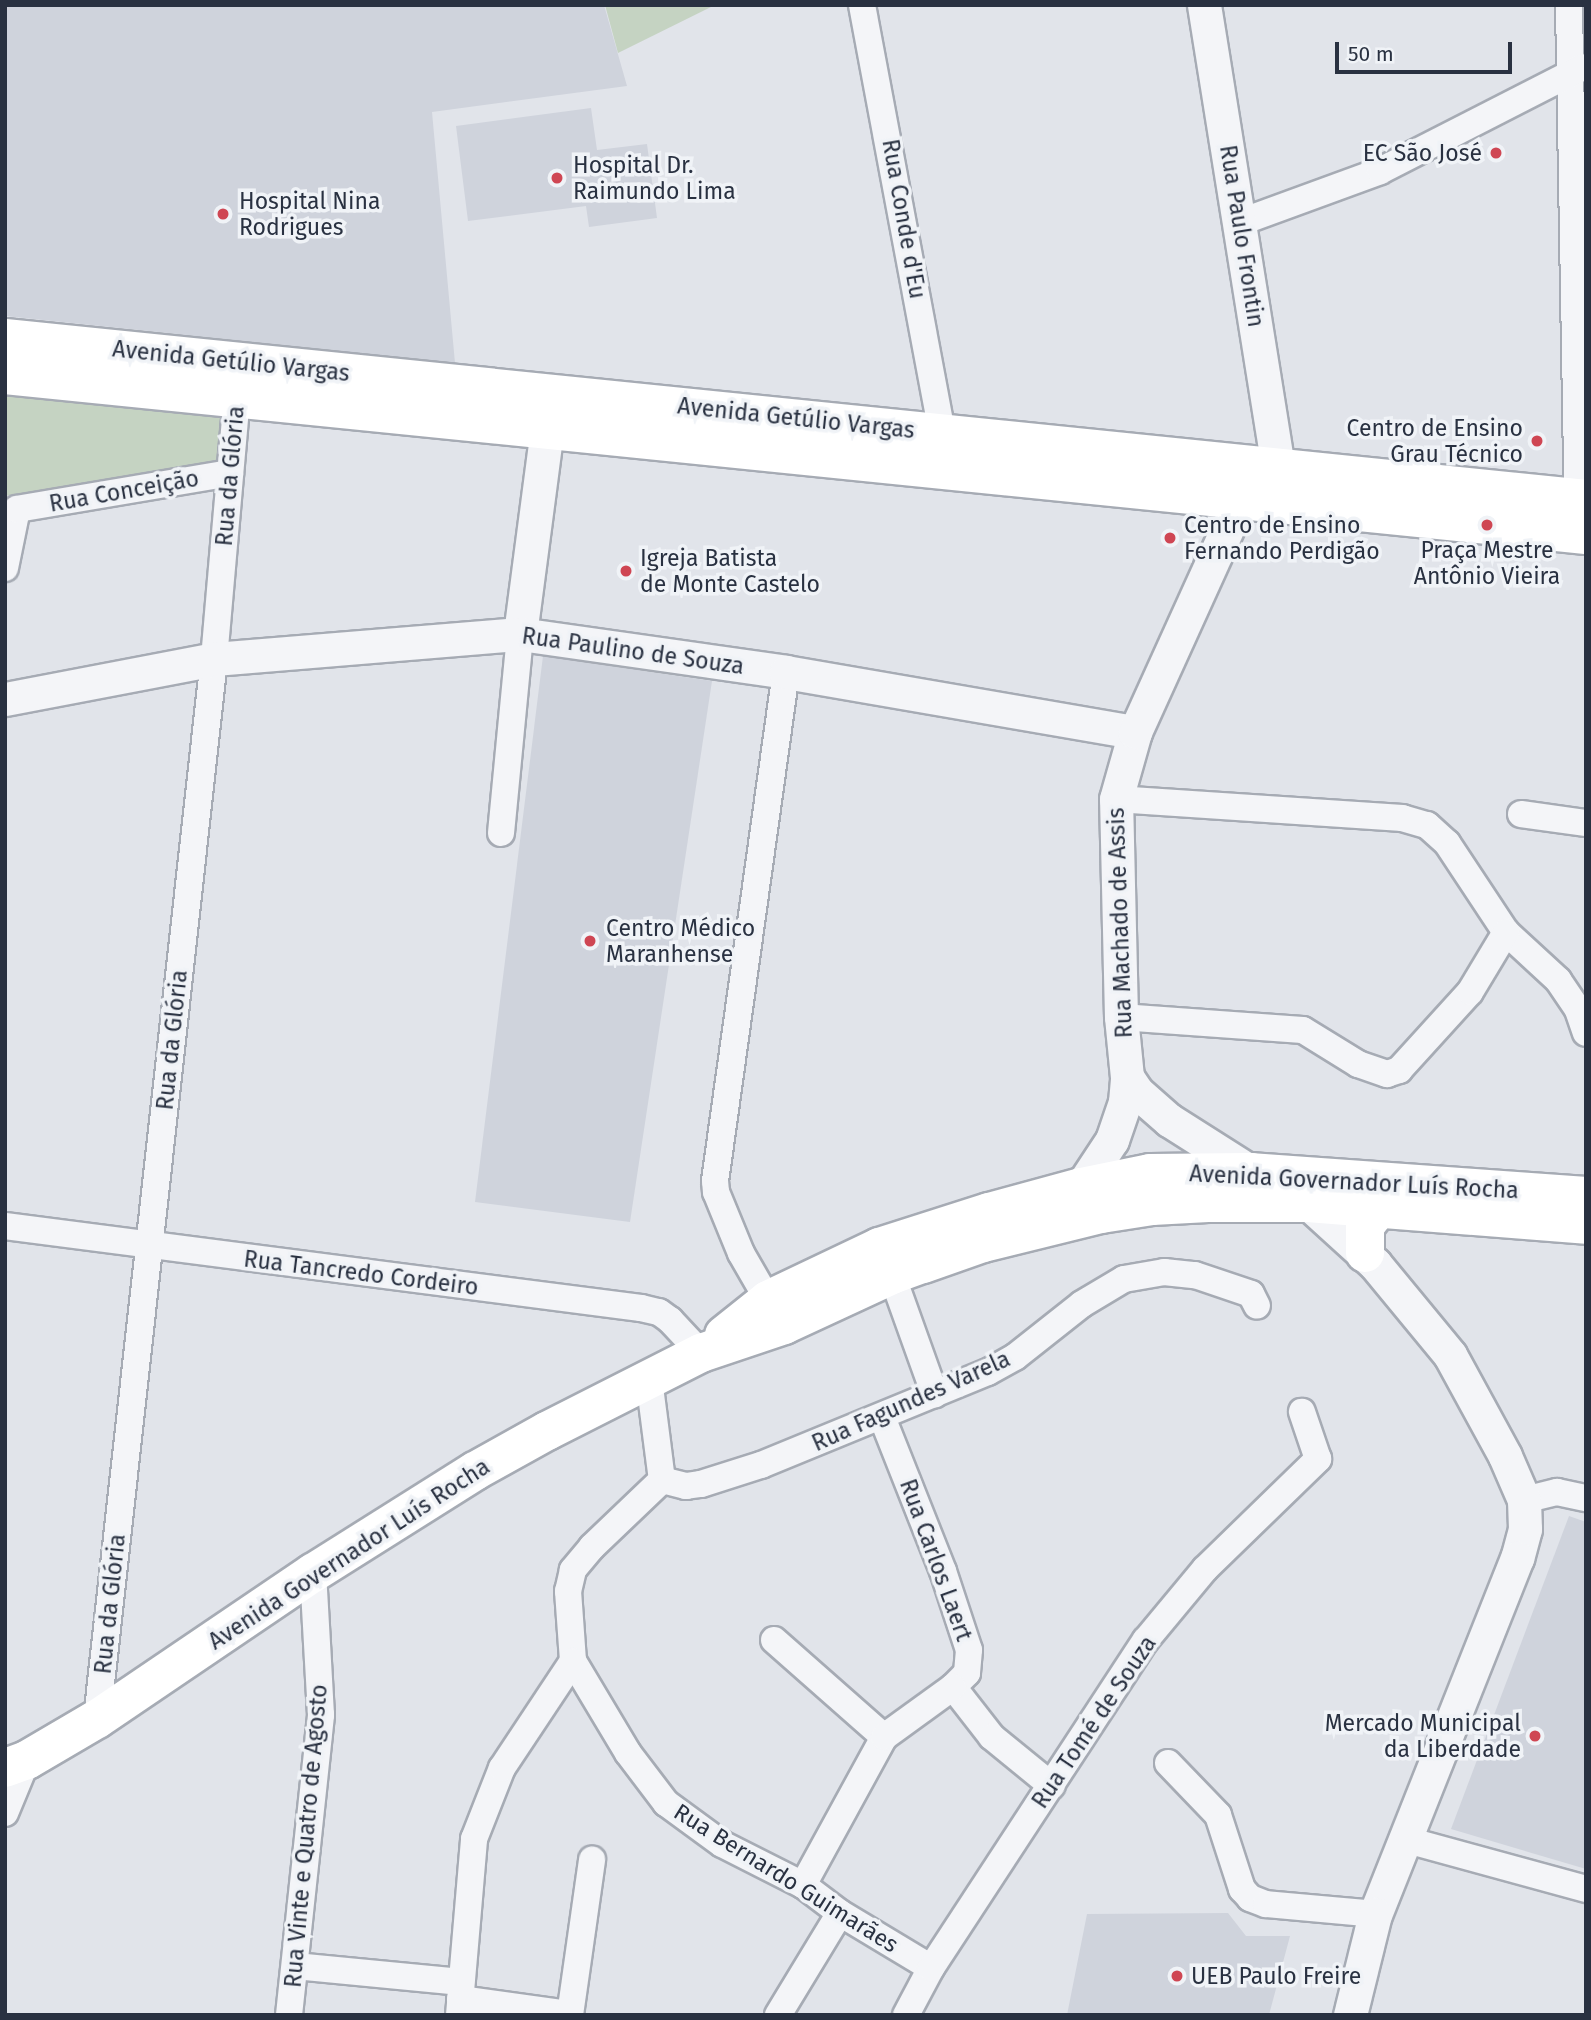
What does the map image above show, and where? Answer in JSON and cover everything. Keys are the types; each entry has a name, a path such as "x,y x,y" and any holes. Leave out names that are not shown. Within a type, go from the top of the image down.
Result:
{"main road":[{"name":"Avenida Getúlio Vargas","path":"5,338 239,380 547,430 1586,535"},
{"name":"Avenida Getúlio Vargas","path":"5,375 239,380 942,433 1582,499"},
{"name":"Avenida Governador Luís Rocha","path":"701,1353 768,1300 879,1248 989,1212 1081,1187 1150,1173 1251,1172 1586,1196"},
{"name":"Avenida Governador Luís Rocha","path":"16,1764 97,1718 313,1573 475,1471 701,1353 784,1325 892,1275 983,1243 1101,1214 1208,1203 1308,1203 1586,1225"},
{"path":"1365,1254 1364,1226 1379,1208"}],"street":[{"name":"Rua Conde d'Eu","path":"862,5 942,433"},
{"name":"Rua Paulo Frontin","path":"1204,5 1241,222 1278,468"},
{"path":"1569,5 1578,70 1582,499"},
{"path":"1241,222 1380,171 1578,70"},
{"name":"Rua da Glória","path":"97,1718 214,659 239,380"},
{"path":"501,833 520,634 547,430"},
{"name":"Rua Conceição","path":"5,568 17,509 230,473"},
{"name":"Rua Machado de Assis","path":"1081,1187 1112,1140 1125,1101 1127,1077 1121,1017 1116,799 1135,732 1240,500"},
{"name":"Rua Paulino de Souza","path":"5,699 214,659 520,634 786,672 1135,732"},
{"path":"768,1300 741,1253 716,1192 715,1181 786,672"},
{"path":"1116,799 1402,818 1427,825 1447,843 1506,932 1558,980 1578,1010 1586,1033"},
{"path":"1521,814 1586,823"},
{"path":"1121,1017 1303,1030 1358,1064 1387,1074 1399,1070 1470,992 1484,973 1506,932"},
{"path":"1127,1077 1144,1099 1169,1120 1251,1172 1308,1203 1365,1254 1450,1355 1504,1456 1524,1500 1525,1529 1517,1558 1374,1914 1350,2015"},
{"name":"Rua Tancredo Cordeiro","path":"5,1226 150,1247 641,1308 659,1312 670,1320 701,1353"},
{"name":"Rua Fagundes Varela","path":"662,1480 686,1486 701,1484 761,1465 935,1395 1015,1357 1082,1304 1124,1279 1164,1272 1195,1275 1251,1294 1257,1306"},
{"path":"892,1275 935,1395"},
{"path":"649,1379 662,1480"},
{"name":"Rua Tomé de Souza","path":"906,2015 931,1968 1146,1640 1205,1569 1318,1459 1302,1412"},
{"name":"Rua Carlos Laert","path":"882,1417 943,1571 969,1650 967,1673 953,1687"},
{"name":"Rua Bernardo Guimarães","path":"662,1480 592,1547 573,1570 568,1591 573,1661 628,1753 666,1803 722,1844 803,1885 841,1913 931,1968"},
{"path":"1524,1500 1557,1492 1586,1498"},
{"name":"Rua Vinte e Quatro de Agosto","path":"289,2015 321,1715 313,1573"},
{"path":"774,1640 884,1737"},
{"path":"460,1999 474,1839 502,1768 573,1661"},
{"path":"803,1885 884,1737 953,1687 992,1737 1052,1786"},
{"path":"1168,1763 1218,1815 1242,1889 1250,1898 1266,1904 1374,1914"},
{"path":"5,1813 16,1764"},
{"path":"1403,1839 1586,1889"},
{"path":"295,1966 460,1999 570,2014 592,1860"},
{"path":"778,2015 841,1913"}],"shaded area":[{"name":"Hospital Nina Rodrigues","path":"5,5 604,5 627,86 432,112 455,363 5,316"},
{"name":"Hospital Dr. Raimundo Lima","path":"591,108 597,150 647,144 657,218 589,227 586,206 468,221 456,126"},
{"name":"Centro Médico Maranhense","path":"543,656 712,681 630,1222 475,1202"},
{"name":"Mercado Municipal da Liberdade","path":"1569,1516 1586,1522 1586,1869 1451,1829"},
{"name":"UEB Paulo Freire","path":"1228,1913 1246,1936 1290,1936 1269,2015 1067,2015 1087,1914"}],"green space":[{"path":"605,5 715,5 618,53"},
{"path":"5,394 224,413 219,463 5,496"}],"place":[{"name":"EC São José","path":"1496,153"},
{"name":"Hospital Dr. Raimundo Lima","path":"557,178"},
{"name":"Hospital Nina Rodrigues","path":"223,214"},
{"name":"Centro de Ensino Grau Técnico","path":"1537,441"},
{"name":"Praça Mestre Antônio Vieira","path":"1487,525"},
{"name":"Centro de Ensino Fernando Perdigão","path":"1170,538"},
{"name":"Igreja Batista de Monte Castelo","path":"626,571"},
{"name":"Centro Médico Maranhense","path":"590,941"},
{"name":"Mercado Municipal da Liberdade","path":"1535,1736"},
{"name":"UEB Paulo Freire","path":"1177,1976"}]}
